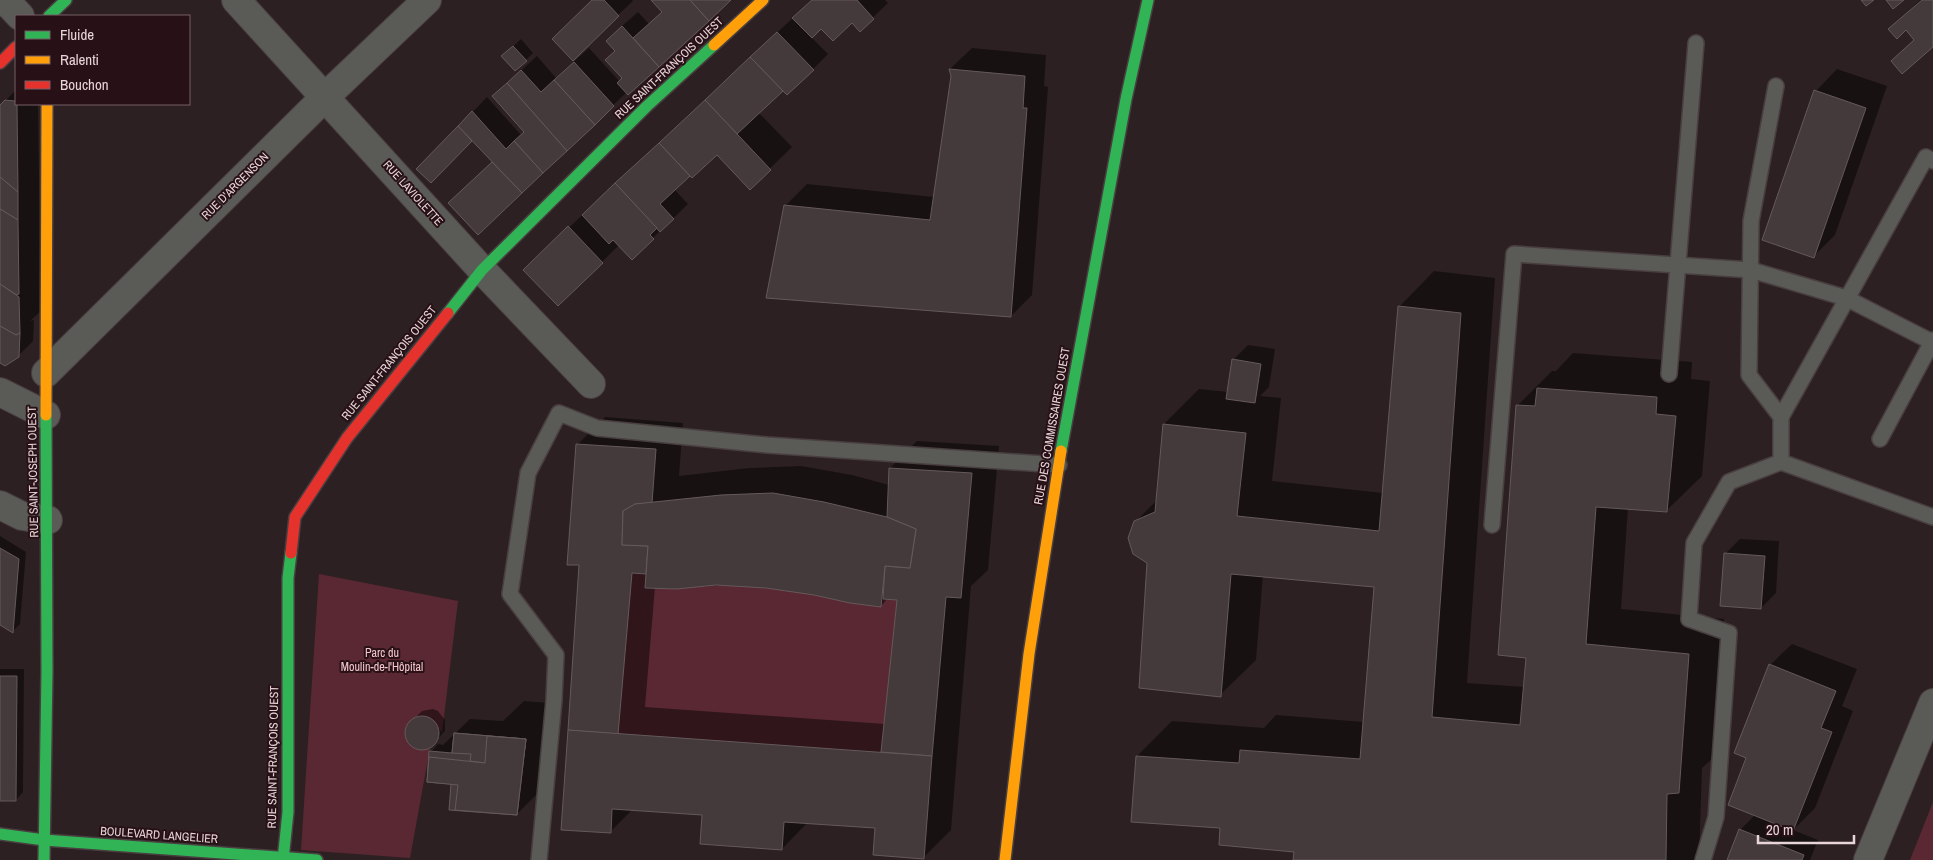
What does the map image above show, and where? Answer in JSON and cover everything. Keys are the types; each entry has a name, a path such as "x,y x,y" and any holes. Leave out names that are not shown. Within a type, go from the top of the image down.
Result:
{"street":[{"path":"5,0 19,15"},
{"path":"50,15 66,0"},
{"name":"RUE LAVIOLETTE","path":"236,0 482,270 591,384"},
{"name":"RUE D'ARGENSON","path":"46,373 325,97 427,0"},
{"name":"RUE SAINT-FRANÇOIS OUEST","path":"284,859 288,812 288,578 295,517 347,438 482,270 647,106 763,0"},
{"name":"RUE DES COMMISSAIRES OUEST","path":"1006,860 1029,654 1059,465 1076,363 1119,138 1148,0"},
{"path":"0,63 15,48"},
{"name":"RUE SAINT-JOSEPH OUEST","path":"44,860 48,520 45,217 47,105"},
{"path":"0,392 46,415"},
{"path":"0,505 22,516 48,520"},
{"path":"1868,860 1933,703"},
{"name":"BOULEVARD LANGELIER","path":"0,834 44,840 317,860"}],"lane":[{"path":"1669,374 1696,43"},
{"path":"1776,86 1751,221 1750,375 1781,417"},
{"path":"1781,462 1781,417 1926,157 1933,161"},
{"path":"1492,525 1514,254 1750,270 1846,298 1933,341 1880,439"},
{"path":"539,860 554,700 556,655 510,594 528,473 559,413 598,428 767,445 1059,465"},
{"path":"1703,860 1716,817 1729,632 1689,619 1694,543 1729,482 1781,462 1933,517"}],"green space":[{"path":"632,573 646,574 645,588 726,586 764,588 881,607 883,599 897,600 881,752 618,734"},
{"name":"Parc du Moulin-de-l'Hôpital","path":"319,574 458,601 442,733 439,728 438,739 430,748 410,858 301,850"},
{"path":"1933,802 1933,860 1910,860"}],"building":[{"path":"592,0 604,0 619,16 573,61 552,39"},
{"path":"651,0 690,0 709,21 659,67 633,38 662,12"},
{"path":"690,0 731,0 709,21"},
{"path":"812,0 857,0 874,19 860,32 852,23 833,41 821,29 812,38 792,18"},
{"path":"1861,0 1874,0 1866,6"},
{"path":"1886,0 1904,0 1893,9"},
{"path":"1922,0 1933,0 1933,47 1902,74 1891,61 1914,40 1906,30 1897,39 1888,29"},
{"path":"622,26 659,67 628,95 617,83 622,78 605,60 615,51 606,41"},
{"path":"777,32 814,70 787,95 750,57"},
{"path":"513,46 527,61 515,71 501,56"},
{"path":"750,57 783,91 737,134 705,100"},
{"path":"574,62 614,106 595,125 554,80"},
{"path":"949,69 1025,76 1023,108 1027,108 1011,317 766,298 784,205 930,220 951,76"},
{"path":"521,70 541,92 554,80 595,125 567,151 507,83"},
{"path":"507,83 567,151 543,173 514,141 524,132 492,96"},
{"path":"1814,90 1866,108 1814,258 1762,240"},
{"path":"5,100 15,101 15,105 17,105 18,192 0,177 0,105"},
{"path":"705,100 771,170 750,190 717,155 692,178 659,143"},
{"path":"472,111 506,149 514,141 543,173 522,193 458,126"},
{"path":"458,126 472,141 431,183 416,169"},
{"path":"659,143 690,176 660,204 674,219 660,232 615,183"},
{"path":"492,162 522,193 478,235 448,203"},
{"path":"0,177 18,192 18,220 0,209"},
{"path":"615,183 657,228 650,235 654,239 632,260 613,240 609,244 582,215"},
{"path":"0,209 18,220 19,294 17,295 0,284"},
{"path":"568,226 603,263 558,306 523,270"},
{"path":"0,284 19,297 20,333 16,335 0,326"},
{"path":"1398,306 1461,313 1432,717 1520,725 1526,658 1498,655 1516,405 1535,406 1537,388 1657,397 1656,414 1676,416 1667,512 1596,507 1586,644 1689,654 1679,793 1667,794 1666,860 1293,860 1294,852 1219,845 1220,828 1131,822 1136,756 1239,763 1240,750 1360,759 1374,587 1231,574 1221,697 1139,688 1147,563 1133,554 1128,538 1134,521 1155,512 1163,424 1246,433 1237,516 1379,531"},
{"path":"0,326 16,335 20,333 19,357 5,366 0,363"},
{"path":"1232,359 1261,364 1255,403 1226,399"},
{"path":"576,444 656,449 652,503 635,504 623,511 622,545 648,546 646,574 632,573 618,734 568,730 579,565 567,565"},
{"path":"889,468 972,473 961,598 946,597 932,756 881,752 897,600 883,599 885,566 910,568 916,529 887,517"},
{"path":"773,493 824,502 887,517 916,529 910,568 885,566 881,607 766,588 716,585 677,589 645,588 648,546 622,545 623,511 635,504 721,495"},
{"path":"0,548 19,559 13,633 0,625"},
{"path":"1724,553 1765,556 1761,609 1720,606"},
{"path":"1769,664 1836,691 1821,728 1832,732 1793,831 1728,805 1746,758 1734,753"},
{"path":"0,676 17,676 16,801 0,801"},
{"path":"422,716 429,717 434,721 438,726 438,740 434,745 429,749 422,750 415,749 410,745 406,740 405,733 406,726 410,721 415,717"},
{"path":"568,730 932,756 924,859 873,855 875,828 784,822 782,850 700,844 702,815 612,809 611,833 561,830"},
{"path":"454,733 526,739 517,815 449,810 451,784 427,782 429,751 452,753"},
{"path":"454,733 526,739 520,784 506,783 502,778 499,779 501,765 470,761 471,754 452,753"},
{"path":"487,736 526,739 517,815 455,810 458,785 427,782 429,757 485,763"},
{"path":"1739,829 1804,855 1802,860 1727,860"}],"traffic: fast":[{"path":"50,15 66,0"},
{"path":"1061,451 1126,99 1148,0"},
{"path":"448,313 482,270 647,106 714,45"},
{"path":"44,860 47,671 46,415"},
{"path":"283,860 288,812 288,578 291,553"},
{"path":"0,834 44,840 317,860"}],"traffic: slow":[{"path":"714,45 763,0"},
{"path":"46,415 47,105"},
{"path":"1005,860 1029,654 1061,451"}],"traffic: jam":[{"path":"0,63 15,48"},
{"path":"291,553 295,517 347,438 448,313"}]}
